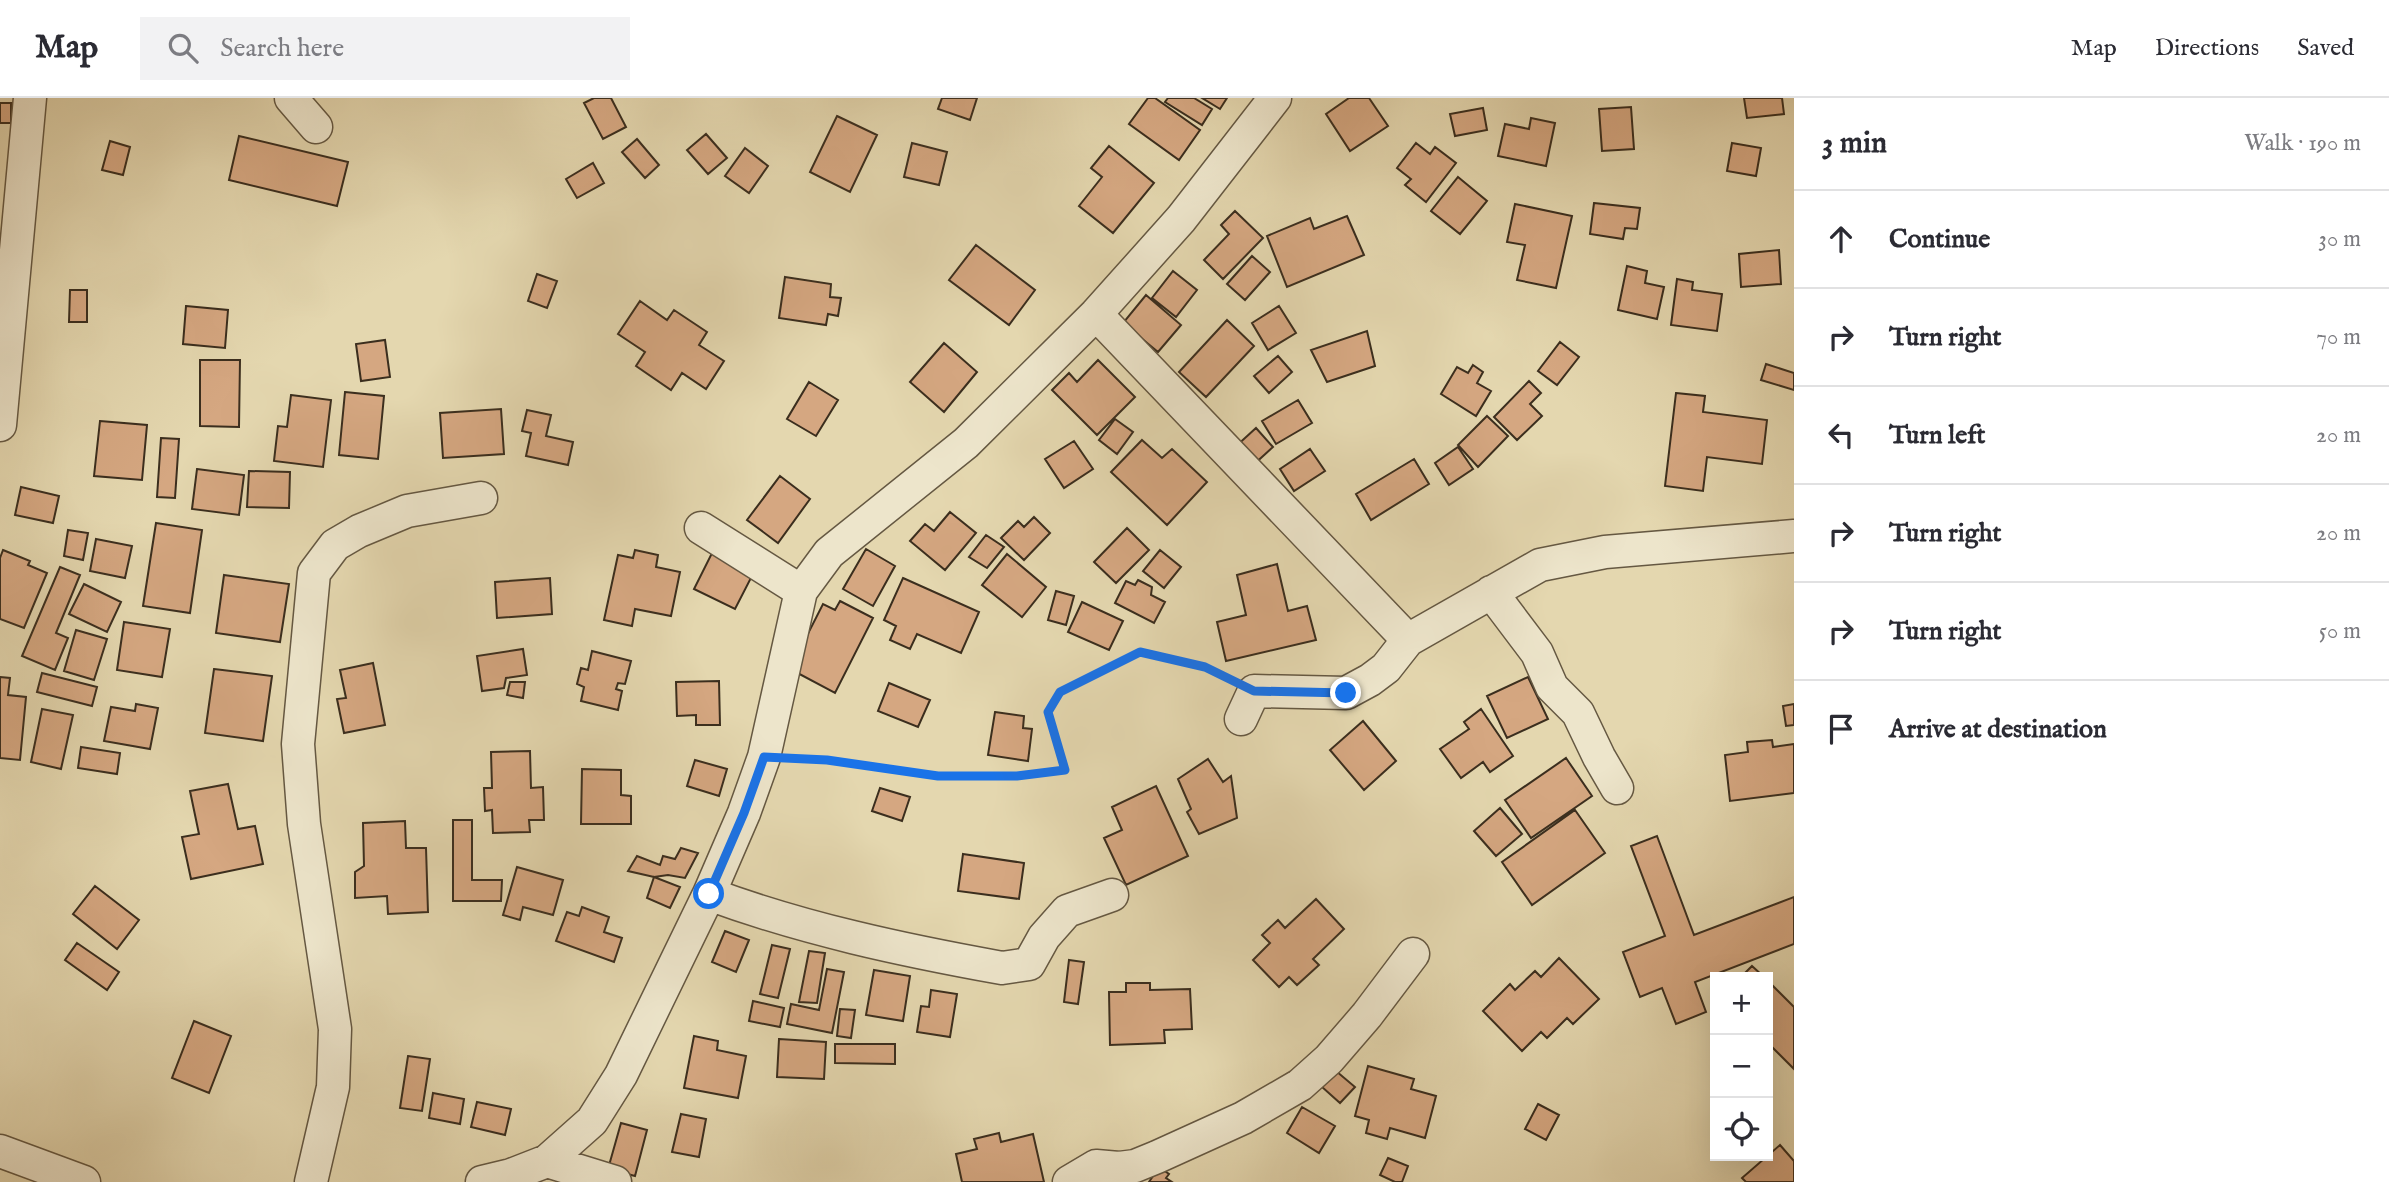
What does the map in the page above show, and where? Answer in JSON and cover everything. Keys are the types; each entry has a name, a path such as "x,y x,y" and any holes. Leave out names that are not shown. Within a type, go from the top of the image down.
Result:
{"street":[{"path":"0,425 30,98"},
{"path":"291,98 316,127"},
{"path":"502,1180 547,1161 592,1121 621,1075 709,894 744,813 764,757 801,591 830,553 966,443 1096,314 1181,219 1275,98"},
{"path":"1096,314 1408,640"},
{"path":"312,1182 334,1087 335,1029 304,824 298,744 314,573 335,545 359,531 407,511 481,498"},
{"path":"701,528 801,591"},
{"path":"1247,705 1346,693 1386,668 1408,640 1540,565 1605,552 1794,536"},
{"path":"1491,592 1537,653 1552,687 1578,713 1617,788"},
{"path":"709,894 754,911 832,933 1002,968 1029,964 1044,937 1067,911 1112,895"},
{"path":"1069,1182 1096,1166 1135,1166 1157,1157 1243,1118 1300,1085 1337,1050 1413,954"},
{"path":"0,1151 84,1182"},
{"path":"547,1161 615,1182"}],"path":[{"path":"764,757 827,760 938,776 1017,776 1065,770 1048,712 1060,692 1140,652 1205,667 1247,705"}],"building":[{"path":"594,98 611,98 626,127 603,139 584,103"},
{"path":"942,98 977,98 970,120 938,109"},
{"path":"1148,98 1155,98 1200,130 1179,160 1129,124"},
{"path":"1168,98 1194,98 1212,109 1202,125 1165,102"},
{"path":"1202,98 1227,98 1220,109"},
{"path":"1349,98 1369,98 1388,126 1350,151 1326,114"},
{"path":"1744,98 1782,98 1784,114 1747,118"},
{"path":"0,103 11,103 11,123 0,123"},
{"path":"1631,107 1634,149 1602,151 1599,109"},
{"path":"1483,108 1487,130 1455,136 1450,114"},
{"path":"837,116 877,135 850,192 810,172"},
{"path":"1531,118 1555,123 1546,166 1498,156 1505,124 1529,129"},
{"path":"706,134 727,158 708,174 687,150"},
{"path":"239,136 348,162 337,206 229,180"},
{"path":"637,139 659,165 645,178 622,152"},
{"path":"110,141 130,147 123,175 102,170"},
{"path":"912,143 947,152 939,185 904,177"},
{"path":"1416,143 1430,154 1435,147 1456,163 1426,202 1405,185 1411,179 1397,168"},
{"path":"1732,143 1761,148 1756,176 1727,171"},
{"path":"1109,146 1154,183 1113,233 1079,206 1102,177 1091,168"},
{"path":"745,148 768,166 749,193 725,176"},
{"path":"593,163 604,183 577,198 566,179"},
{"path":"1458,177 1487,201 1460,234 1431,211"},
{"path":"1594,203 1640,208 1637,229 1625,228 1623,239 1590,234"},
{"path":"1515,204 1572,216 1556,288 1517,280 1525,245 1507,242"},
{"path":"1235,211 1263,238 1223,279 1204,260 1229,234 1221,225"},
{"path":"1347,216 1364,255 1287,287 1267,236 1310,218 1314,229"},
{"path":"976,245 1035,290 1009,325 949,280"},
{"path":"1779,250 1781,284 1741,287 1739,254"},
{"path":"1252,256 1270,272 1245,300 1227,284"},
{"path":"1627,266 1647,271 1645,283 1664,287 1657,319 1618,310"},
{"path":"1173,271 1197,290 1176,317 1152,298"},
{"path":"537,274 557,281 547,308 528,301"},
{"path":"785,277 831,284 830,297 841,298 838,316 828,314 826,325 779,318"},
{"path":"1677,279 1693,282 1692,290 1722,294 1717,331 1671,325"},
{"path":"70,290 87,290 87,322 69,322"},
{"path":"1146,295 1181,325 1158,352 1123,323"},
{"path":"640,301 667,320 674,310 707,332 699,345 724,361 706,389 682,373 671,390 636,366 645,352 618,334"},
{"path":"186,306 228,310 225,348 183,344"},
{"path":"1279,306 1296,333 1268,350 1252,323"},
{"path":"1227,320 1254,346 1206,397 1179,372"},
{"path":"1367,331 1375,366 1327,382 1311,350"},
{"path":"385,340 390,377 361,381 356,344"},
{"path":"1560,342 1579,357 1557,385 1538,371"},
{"path":"944,343 977,372 944,412 910,382"},
{"path":"1278,356 1292,372 1269,393 1254,376"},
{"path":"200,360 240,360 239,427 200,426"},
{"path":"1098,360 1135,397 1097,435 1052,390 1069,373 1077,382"},
{"path":"1766,364 1794,373 1794,390 1761,380"},
{"path":"1473,365 1483,372 1477,383 1491,391 1476,416 1441,394 1457,367 1468,373"},
{"path":"1529,381 1541,393 1530,404 1542,416 1517,440 1494,417"},
{"path":"809,382 838,400 816,436 787,419"},
{"path":"345,392 384,396 378,459 339,455"},
{"path":"1676,393 1705,396 1703,412 1767,420 1762,464 1707,457 1703,491 1665,486"},
{"path":"291,395 331,400 323,467 274,461 278,426 287,427"},
{"path":"1298,400 1312,423 1276,444 1262,421"},
{"path":"501,409 504,454 443,458 440,413"},
{"path":"527,410 551,415 546,436 573,442 568,465 526,456 531,433 522,431"},
{"path":"1487,416 1508,436 1478,467 1458,445"},
{"path":"1115,419 1133,432 1117,454 1099,440"},
{"path":"100,421 147,425 142,480 94,476"},
{"path":"1256,428 1273,447 1251,467 1234,448"},
{"path":"161,438 179,439 175,498 157,497"},
{"path":"1142,440 1162,458 1172,449 1207,482 1167,525 1111,472"},
{"path":"1074,441 1093,469 1064,488 1045,459"},
{"path":"1458,447 1473,469 1449,485 1435,463"},
{"path":"1310,449 1325,471 1294,491 1280,469"},
{"path":"1414,459 1429,484 1371,520 1356,494"},
{"path":"197,469 244,475 239,515 192,509"},
{"path":"249,471 290,472 289,508 247,507"},
{"path":"780,476 810,499 778,543 747,520"},
{"path":"21,487 59,496 53,523 15,515"},
{"path":"950,512 976,533 945,570 910,541 925,524 934,531"},
{"path":"1034,517 1050,533 1024,560 1001,538 1018,521 1024,527"},
{"path":"156,523 202,530 190,613 143,606"},
{"path":"1127,528 1149,550 1116,583 1094,562"},
{"path":"68,530 88,533 83,560 64,556"},
{"path":"986,535 1004,547 987,568 969,557"},
{"path":"96,539 132,546 125,578 90,571"},
{"path":"866,549 895,566 873,606 843,589"},
{"path":"3,550 30,561 28,565 47,573 24,628 0,619 0,558"},
{"path":"635,550 658,555 656,567 680,572 671,616 635,609 632,626 604,620 618,555 633,558"},
{"path":"1160,550 1181,567 1164,588 1143,571"},
{"path":"713,551 754,572 735,609 694,589"},
{"path":"1007,554 1046,587 1022,617 982,585"},
{"path":"1277,564 1288,611 1307,606 1316,640 1226,661 1217,622 1246,615 1237,575"},
{"path":"60,567 80,575 56,633 68,638 55,670 22,656"},
{"path":"224,575 289,584 280,642 216,633"},
{"path":"550,578 552,614 497,618 495,582"},
{"path":"903,578 979,612 961,653 917,634 910,649 890,640 896,626 884,620"},
{"path":"1138,580 1152,587 1151,595 1165,602 1154,623 1115,603 1126,581 1135,585"},
{"path":"84,584 121,602 107,632 69,614"},
{"path":"1056,591 1074,596 1066,625 1048,620"},
{"path":"840,601 873,618 835,693 790,669 823,604 835,610"},
{"path":"1082,602 1123,621 1109,650 1068,632"},
{"path":"124,622 170,629 162,677 117,670"},
{"path":"76,630 107,639 94,680 64,671"},
{"path":"523,649 527,675 506,678 504,688 482,691 477,656"},
{"path":"592,651 631,661 625,684 618,683 616,689 622,691 618,710 581,701 584,687 577,684 581,668 588,670"},
{"path":"373,663 385,725 344,733 337,699 346,698 340,670"},
{"path":"214,669 272,676 263,741 205,733"},
{"path":"42,673 97,687 92,706 37,692"},
{"path":"0,677 10,678 8,695 26,697 20,760 0,758"},
{"path":"1528,677 1548,719 1507,738 1487,696"},
{"path":"719,681 720,725 696,725 696,715 677,716 676,682"},
{"path":"510,682 525,682 523,698 507,695"},
{"path":"889,683 930,700 918,727 878,711"},
{"path":"136,704 158,708 150,749 104,741 111,707 135,711"},
{"path":"1794,704 1794,725 1786,726 1783,706"},
{"path":"42,709 73,715 61,769 31,762"},
{"path":"1481,709 1513,756 1490,772 1483,762 1461,778 1440,749 1469,729 1464,722"},
{"path":"995,712 1024,716 1023,728 1032,729 1028,761 988,755"},
{"path":"1363,721 1396,761 1364,790 1330,750"},
{"path":"1772,740 1773,747 1794,744 1794,793 1730,801 1725,755 1748,752 1747,742"},
{"path":"81,747 120,753 117,774 78,768"},
{"path":"530,751 531,788 543,787 544,820 529,820 530,832 493,833 492,810 485,811 484,788 492,788 491,752"},
{"path":"1566,758 1592,796 1531,838 1505,800"},
{"path":"1208,759 1223,782 1231,776 1237,818 1199,834 1187,812 1191,809 1178,779"},
{"path":"695,760 727,769 719,796 687,786"},
{"path":"582,769 621,770 621,795 631,796 631,824 581,824"},
{"path":"228,784 238,829 255,826 263,864 191,879 182,837 199,834 190,791"},
{"path":"1156,786 1188,856 1126,885 1104,838 1122,830 1112,807"},
{"path":"880,788 910,797 902,821 872,811"},
{"path":"1500,808 1522,834 1496,856 1474,831"},
{"path":"1575,810 1605,853 1532,905 1502,862"},
{"path":"453,820 472,820 472,880 502,880 501,901 453,901"},
{"path":"405,821 406,848 426,848 428,912 388,914 387,896 355,898 355,872 364,866 363,823"},
{"path":"1657,836 1694,935 1794,897 1794,944 1721,972 1710,972 1710,976 1695,982 1706,1012 1676,1024 1662,988 1640,997 1623,952 1665,936 1631,846"},
{"path":"681,848 698,853 685,878 668,875 654,877 628,871 637,856 660,865 663,856 675,859"},
{"path":"963,854 1024,863 1019,899 958,891"},
{"path":"517,867 563,880 553,915 523,907 520,920 503,915"},
{"path":"654,877 680,887 670,908 647,898"},
{"path":"95,886 139,920 117,949 73,914"},
{"path":"1316,899 1344,929 1313,959 1319,965 1297,985 1289,977 1279,987 1253,960 1270,943 1262,935 1278,920 1285,928"},
{"path":"582,907 609,917 604,932 622,938 614,962 556,941 567,912 579,916"},
{"path":"725,931 749,940 736,972 712,962"},
{"path":"77,943 119,972 107,990 65,960"},
{"path":"772,945 790,949 778,998 760,994"},
{"path":"809,951 825,953 817,1003 799,1002"},
{"path":"1559,958 1599,999 1573,1024 1567,1018 1547,1038 1541,1032 1522,1051 1483,1011 1510,984 1515,990 1535,971 1541,977"},
{"path":"1069,960 1084,962 1078,1004 1064,1002"},
{"path":"1752,966 1759,972 1746,972"},
{"path":"827,969 844,972 832,1033 787,1024 791,1004 819,1010"},
{"path":"874,970 910,976 903,1021 866,1015"},
{"path":"1126,983 1150,983 1150,990 1190,989 1192,1029 1164,1030 1165,1043 1110,1045 1109,992 1126,992"},
{"path":"1773,986 1794,1007 1794,1069 1773,1048"},
{"path":"931,990 957,994 950,1037 917,1032 921,1006 929,1007"},
{"path":"753,1001 784,1008 780,1027 749,1021"},
{"path":"840,1009 855,1010 851,1038 837,1036"},
{"path":"194,1021 231,1036 209,1093 172,1078"},
{"path":"694,1036 718,1041 717,1050 746,1056 738,1098 684,1088"},
{"path":"779,1039 826,1042 824,1079 777,1077"},
{"path":"835,1044 895,1044 895,1064 835,1063"},
{"path":"408,1056 430,1059 422,1111 400,1108"},
{"path":"1368,1066 1414,1079 1411,1089 1436,1096 1425,1138 1390,1128 1387,1139 1366,1133 1369,1120 1355,1116"},
{"path":"1336,1071 1355,1087 1340,1103 1322,1087"},
{"path":"433,1093 464,1099 460,1124 429,1118"},
{"path":"477,1102 511,1109 505,1135 471,1127"},
{"path":"1538,1104 1559,1115 1546,1140 1525,1129"},
{"path":"1302,1107 1335,1126 1319,1153 1287,1133"},
{"path":"681,1114 706,1119 699,1157 672,1152"},
{"path":"621,1123 647,1130 635,1176 608,1169"},
{"path":"999,1133 1001,1142 1033,1134 1044,1182 962,1182 956,1154 977,1149 974,1139"},
{"path":"1780,1145 1794,1161 1794,1182 1746,1182 1742,1178 1762,1161 1773,1161 1773,1151"},
{"path":"1388,1158 1408,1166 1402,1182 1395,1182 1380,1175"},
{"path":"1159,1167 1169,1174 1166,1178 1172,1182 1149,1182"}],"route":[{"path":"709,894 744,813 764,757 827,760 938,776 1017,776 1065,770 1048,712 1060,692 1140,652 1205,667 1254,691 1346,693"}]}
